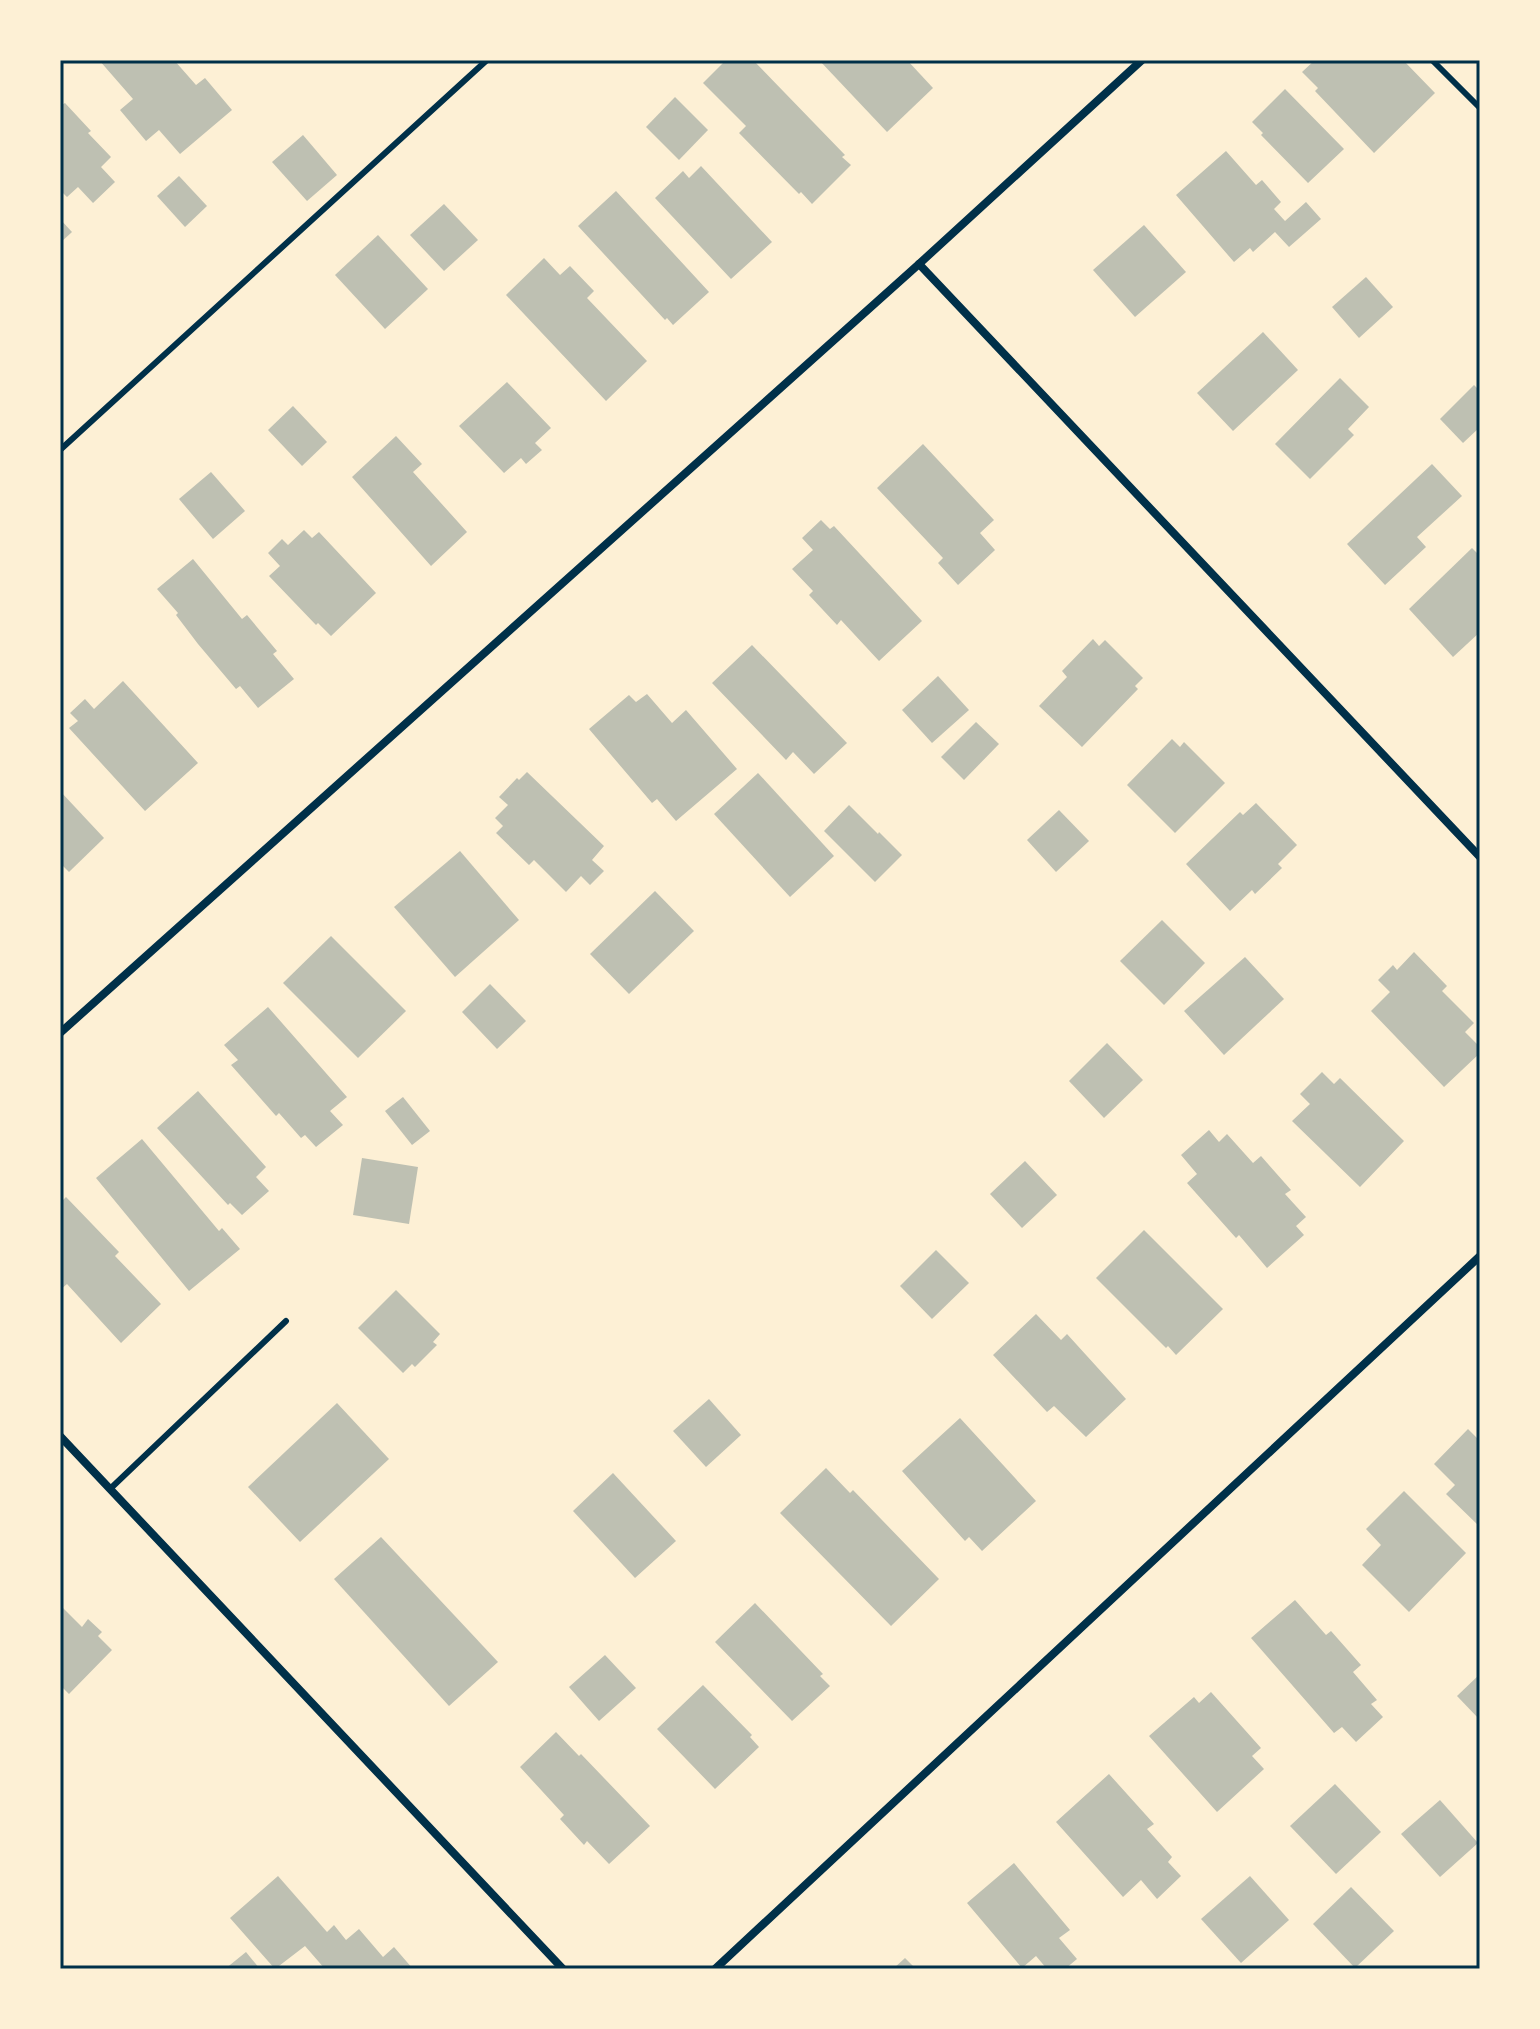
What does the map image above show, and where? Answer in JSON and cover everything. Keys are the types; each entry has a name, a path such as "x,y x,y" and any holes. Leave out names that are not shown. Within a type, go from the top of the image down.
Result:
{"street":[{"path":"60,1033 919,264 1142,60"},
{"path":"919,264 1480,857"},
{"path":"715,1969 1480,1256"},
{"path":"60,1436 563,1969"}],"lane":[{"path":"60,450 487,60"},
{"path":"1432,60 1480,108"},
{"path":"110,1489 286,1321"}],"building":[{"path":"99,60 174,60 196,85 205,78 232,110 180,154 159,130 146,141 120,110 133,99"},
{"path":"726,60 753,60 845,155 842,157 851,165 812,204 739,133 746,126 703,83"},
{"path":"819,60 907,60 933,88 887,132"},
{"path":"1315,60 1403,60 1435,93 1374,153 1315,91 1318,88 1302,72"},
{"path":"1285,89 1344,149 1308,183 1252,122"},
{"path":"675,97 708,130 679,160 646,127"},
{"path":"65,103 111,157 101,167 115,182 93,203 78,187 67,197 60,190 60,106"},
{"path":"303,135 337,175 307,201 272,162"},
{"path":"1226,151 1256,185 1262,180 1281,202 1274,209 1285,221 1306,202 1321,219 1289,247 1275,232 1253,252 1250,248 1234,262 1176,195"},
{"path":"701,166 772,242 731,279 655,198 683,171 689,178"},
{"path":"179,176 207,206 185,227 157,196"},
{"path":"616,191 709,292 673,325 578,226"},
{"path":"444,204 478,240 444,271 410,235"},
{"path":"60,219 72,232 60,243"},
{"path":"1144,225 1186,272 1135,317 1093,270"},
{"path":"378,235 428,289 385,329 335,275"},
{"path":"544,258 560,275 570,266 594,291 587,298 647,361 606,401 506,295"},
{"path":"1366,277 1393,307 1359,338 1332,307"},
{"path":"1263,332 1298,370 1233,431 1197,393"},
{"path":"1340,378 1369,407 1348,429 1354,435 1310,479 1275,444"},
{"path":"507,382 551,428 535,443 542,450 526,464 521,458 504,473 459,426"},
{"path":"1474,385 1480,391 1480,427 1463,443 1440,419"},
{"path":"293,406 327,442 302,466 268,430"},
{"path":"396,436 422,464 413,472 467,532 431,566 352,477"},
{"path":"923,444 994,520 980,533 995,550 958,585 938,563 943,558 877,488"},
{"path":"1432,464 1462,496 1417,537 1426,547 1385,585 1347,544"},
{"path":"211,472 245,511 213,539 179,499"},
{"path":"821,520 830,529 834,526 922,621 879,661 841,620 837,625 809,595 813,591 792,569 813,550 802,538"},
{"path":"304,530 312,538 319,532 376,593 331,636 318,623 316,625 269,576 280,566 268,553 282,539 288,545"},
{"path":"1472,548 1480,556 1480,632 1453,657 1409,609"},
{"path":"193,559 242,619 247,615 277,651 273,654 294,679 258,708 240,686 236,689 157,589"},
{"path":"1093,639 1099,646 1105,640 1143,678 1135,686 1138,689 1082,747 1039,706 1067,677 1062,671"},
{"path":"752,645 847,743 814,774 793,752 786,760 712,683"},
{"path":"938,676 969,710 932,743 902,710"},
{"path":"123,681 198,763 145,811 69,728 78,721 70,713 85,699 94,709"},
{"path":"647,694 672,723 686,710 737,769 676,821 657,799 652,803 589,729 629,695 636,702"},
{"path":"976,722 999,744 964,780 941,757"},
{"path":"1172,739 1180,747 1184,742 1225,783 1175,833 1127,785"},
{"path":"527,772 604,846 592,860 604,871 590,885 581,876 566,892 534,860 529,865 496,833 503,826 495,818 508,805 499,797"},
{"path":"758,773 834,856 790,897 714,814"},
{"path":"60,791 104,838 69,872 60,863"},
{"path":"1256,803 1297,845 1278,864 1282,868 1255,894 1252,890 1230,911 1186,864 1240,812 1243,815"},
{"path":"849,805 902,855 875,882 824,831"},
{"path":"1059,810 1089,841 1056,872 1027,840"},
{"path":"460,851 519,920 455,977 394,907"},
{"path":"655,891 694,931 629,994 590,954"},
{"path":"1162,920 1205,963 1164,1005 1120,961"},
{"path":"331,936 406,1011 358,1058 283,983"},
{"path":"1414,952 1447,986 1442,991 1474,1023 1465,1032 1480,1047 1480,1053 1444,1087 1371,1011 1390,992 1378,980 1393,965 1397,970"},
{"path":"1245,957 1284,999 1224,1055 1184,1011"},
{"path":"490,984 526,1021 497,1049 462,1012"},
{"path":"268,1007 347,1097 330,1111 343,1125 316,1147 305,1135 301,1138 279,1113 276,1116 231,1065 238,1060 224,1045"},
{"path":"1107,1043 1143,1080 1104,1118 1069,1081"},
{"path":"1322,1072 1334,1084 1340,1078 1404,1141 1360,1187 1292,1121 1310,1104 1300,1094"},
{"path":"198,1091 266,1167 256,1177 269,1191 242,1215 230,1203 228,1205 157,1128"},
{"path":"403,1097 430,1131 412,1145 385,1111"},
{"path":"1209,1130 1219,1142 1227,1134 1253,1163 1261,1156 1291,1190 1285,1194 1306,1217 1296,1226 1304,1235 1267,1268 1187,1183 1197,1174 1181,1155"},
{"path":"142,1139 219,1231 222,1228 240,1249 189,1291 96,1178"},
{"path":"362,1158 418,1167 409,1224 353,1215"},
{"path":"1025,1161 1057,1195 1022,1228 990,1194"},
{"path":"66,1197 119,1252 115,1256 161,1304 121,1343 67,1284 60,1290 60,1203"},
{"path":"1144,1230 1223,1309 1176,1355 1096,1278"},
{"path":"936,1250 969,1283 932,1319 900,1286"},
{"path":"396,1290 440,1334 433,1342 437,1345 415,1367 412,1364 403,1373 358,1328"},
{"path":"1036,1314 1061,1340 1067,1334 1126,1399 1086,1437 1054,1406 1047,1412 993,1355"},
{"path":"709,1399 741,1435 706,1467 673,1431"},
{"path":"337,1403 389,1459 300,1542 248,1487"},
{"path":"960,1418 1036,1501 982,1551 969,1537 965,1541 902,1471"},
{"path":"1468,1429 1480,1441 1480,1527 1446,1494 1455,1485 1434,1464"},
{"path":"826,1468 850,1493 853,1490 939,1579 891,1626 780,1513"},
{"path":"613,1473 676,1541 635,1578 573,1511"},
{"path":"1404,1491 1466,1553 1409,1612 1362,1565 1381,1545 1366,1529"},
{"path":"381,1537 498,1662 449,1706 334,1579"},
{"path":"1295,1600 1326,1635 1331,1631 1361,1665 1353,1672 1377,1700 1371,1704 1383,1717 1356,1742 1342,1727 1334,1733 1251,1638"},
{"path":"755,1603 823,1674 820,1676 830,1686 792,1721 715,1642"},
{"path":"60,1605 82,1627 88,1619 102,1632 98,1636 112,1650 69,1694 60,1685"},
{"path":"605,1655 636,1688 599,1721 569,1687"},
{"path":"1480,1674 1480,1720 1457,1696"},
{"path":"703,1685 752,1735 750,1737 759,1747 715,1789 657,1729"},
{"path":"1211,1692 1261,1748 1252,1756 1264,1769 1217,1812 1149,1736 1194,1697 1199,1703"},
{"path":"556,1732 650,1826 609,1864 587,1841 584,1845 560,1819 564,1815 520,1767"},
{"path":"1109,1774 1154,1824 1147,1829 1172,1857 1168,1862 1181,1876 1157,1899 1141,1880 1123,1897 1056,1822"},
{"path":"1335,1784 1381,1832 1336,1874 1290,1826"},
{"path":"1440,1800 1478,1843 1440,1877 1401,1834"},
{"path":"1014,1863 1070,1930 1059,1938 1077,1959 1065,1969 1047,1969 1036,1956 1022,1968 967,1903"},
{"path":"278,1876 327,1932 334,1925 346,1940 359,1929 383,1957 394,1947 413,1969 325,1969 305,1946 275,1969 230,1918"},
{"path":"1250,1876 1289,1920 1241,1963 1201,1919"},
{"path":"1351,1887 1394,1931 1355,1968 1313,1924"},
{"path":"246,1952 260,1969 225,1969"},
{"path":"905,1958 916,1969 893,1969"}]}
